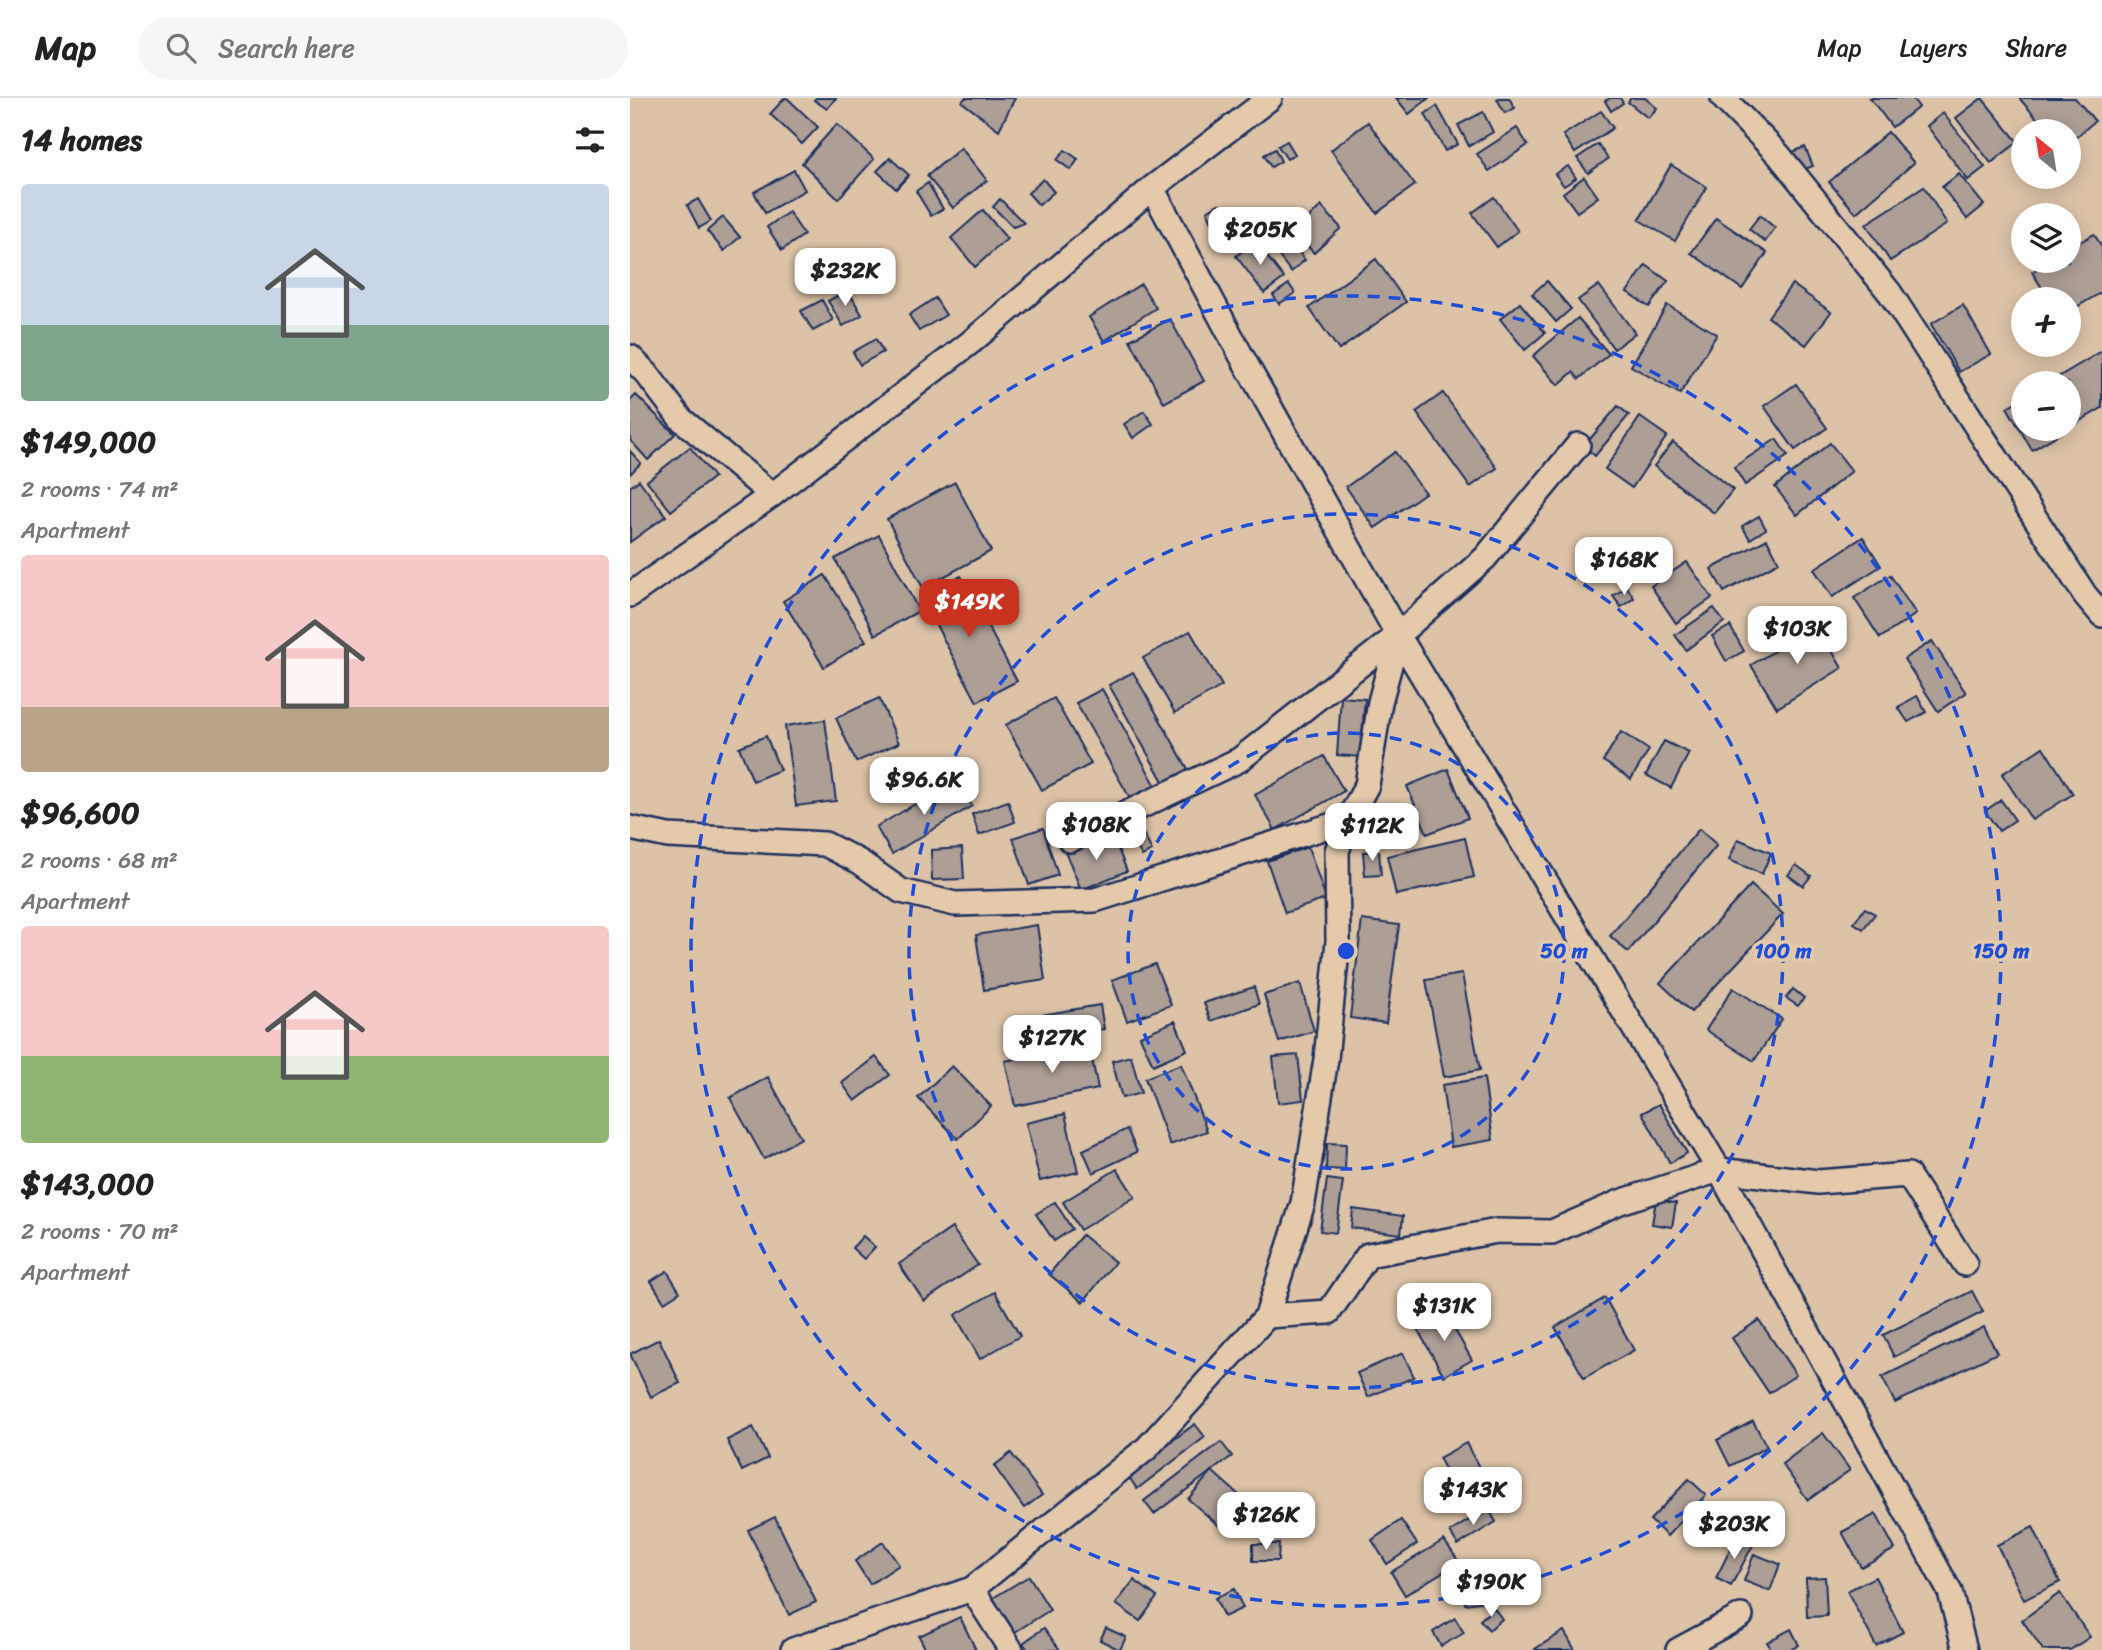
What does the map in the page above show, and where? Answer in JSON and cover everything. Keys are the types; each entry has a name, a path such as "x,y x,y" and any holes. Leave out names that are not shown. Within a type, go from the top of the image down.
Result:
{"street":[{"path":"630,595 772,495 971,342 1152,188 1270,98"},
{"path":"1723,98 1779,154 1890,293 2085,595 2102,615"},
{"path":"1152,188 1242,357 1398,635 1719,1170 1950,1592 1965,1650"},
{"path":"630,357 647,374 681,419 772,495"},
{"path":"1070,840 1239,760 1398,635 1485,558 1578,445"},
{"path":"793,1650 972,1588 1147,1448 1268,1316 1303,1203 1326,1059 1337,954 1337,851 1348,820 1367,785 1380,702 1398,635"},
{"path":"630,828 668,836 825,844 860,862 901,891 954,904 1095,900 1348,820"},
{"path":"1268,1316 1329,1312 1368,1255 1497,1231 1552,1232 1620,1202 1719,1170 1818,1182 1908,1175 1965,1264"},
{"path":"972,1588 1012,1650"},
{"path":"1678,1650 1741,1616"}],"building":[{"path":"785,98 818,127 802,144 770,114"},
{"path":"836,98 827,109 814,100"},
{"path":"965,98 1015,98 999,130 962,102"},
{"path":"1396,98 1429,98 1409,114"},
{"path":"1509,98 1515,108 1505,113 1497,99"},
{"path":"1620,98 1623,103 1611,111 1605,101"},
{"path":"1631,98 1645,98 1657,108 1648,118 1628,102"},
{"path":"1870,98 1912,98 1919,107 1892,127"},
{"path":"1982,98 2011,133 2011,147 1991,163 1956,118"},
{"path":"2019,98 2075,98 2095,121 2081,133 2081,119 2037,119"},
{"path":"1437,106 1458,144 1445,151 1425,114"},
{"path":"1601,111 1613,128 1575,153 1563,135"},
{"path":"1483,112 1493,132 1469,146 1458,125"},
{"path":"1943,113 1985,167 1968,180 1927,126"},
{"path":"1368,122 1415,185 1377,213 1331,150"},
{"path":"837,124 874,159 838,199 802,163"},
{"path":"1517,128 1528,145 1489,171 1477,154"},
{"path":"1888,132 1914,163 1856,213 1829,182"},
{"path":"1287,141 1295,154 1287,159 1278,146"},
{"path":"1598,144 1608,159 1588,173 1577,158"},
{"path":"1805,147 1813,166 1800,171 1792,152"},
{"path":"961,148 987,180 953,208 927,176"},
{"path":"1275,149 1281,161 1271,167 1264,155"},
{"path":"1065,150 1078,159 1071,170 1057,160"},
{"path":"890,158 909,175 896,189 877,171"},
{"path":"1671,165 1707,187 1675,241 1639,220"},
{"path":"1568,166 1576,178 1564,186 1555,174"},
{"path":"794,170 805,190 765,213 754,192"},
{"path":"1959,174 1984,205 1967,219 1942,187"},
{"path":"1584,177 1598,197 1577,212 1563,193"},
{"path":"1043,179 1054,192 1039,205 1028,193"},
{"path":"928,183 943,209 931,216 916,191"},
{"path":"1924,187 1947,224 1890,261 1866,224"},
{"path":"1494,197 1518,231 1497,247 1472,213"},
{"path":"698,199 711,221 699,228 687,205"},
{"path":"1000,199 1024,223 1013,227 993,207"},
{"path":"1219,204 1226,217 1213,224 1207,211"},
{"path":"1321,206 1341,228 1314,253 1294,232"},
{"path":"983,210 1007,239 975,267 951,238"},
{"path":"789,212 804,235 782,250 767,227"},
{"path":"1760,215 1775,228 1765,242 1749,229"},
{"path":"723,217 740,237 724,251 707,231"},
{"path":"1716,218 1767,253 1742,289 1691,253"},
{"path":"2094,234 2102,247 2102,292 2081,304 2081,287 2041,287 2033,273 2081,273 2081,242"},
{"path":"1255,241 1284,278 1264,293 1236,256"},
{"path":"1293,244 1305,260 1291,272 1278,255"},
{"path":"1376,259 1406,302 1339,350 1309,308"},
{"path":"1646,265 1668,281 1649,307 1627,292"},
{"path":"1547,281 1571,309 1556,322 1532,294"},
{"path":"1141,284 1156,308 1104,341 1089,317"},
{"path":"1289,284 1295,293 1279,304 1273,295"},
{"path":"1792,284 1831,312 1806,345 1768,317"},
{"path":"1599,285 1635,333 1614,349 1578,300"},
{"path":"848,290 862,315 843,326 828,301"},
{"path":"935,298 946,315 919,331 909,315"},
{"path":"822,300 833,320 813,331 801,311"},
{"path":"1520,303 1545,333 1525,350 1500,319"},
{"path":"1667,305 1717,334 1680,394 1631,366"},
{"path":"1963,305 1991,354 1959,372 1931,324"},
{"path":"1578,318 1609,354 1579,379 1573,372 1558,385 1533,356"},
{"path":"1170,319 1204,381 1164,403 1130,340"},
{"path":"876,339 883,352 860,365 853,352"},
{"path":"2102,351 2102,408 2081,420 2081,371 2068,371"},
{"path":"1796,384 1827,428 1795,450 1764,406"},
{"path":"1443,393 1497,468 1470,487 1416,412"},
{"path":"636,395 675,434 648,460 630,440 630,401"},
{"path":"1618,406 1629,415 1595,456 1584,446"},
{"path":"1144,411 1153,424 1133,438 1124,424"},
{"path":"1640,417 1667,436 1632,488 1605,469"},
{"path":"1776,439 1788,456 1745,485 1734,467"},
{"path":"2027,441 2047,441 2032,450"},
{"path":"1673,442 1733,490 1714,513 1654,466"},
{"path":"1830,443 1852,471 1797,515 1775,487"},
{"path":"690,447 714,477 671,511 647,481"},
{"path":"630,451 641,463 630,474"},
{"path":"1395,452 1425,493 1375,528 1346,487"},
{"path":"639,480 666,516 630,542 630,487"},
{"path":"955,482 991,551 923,588 887,519"},
{"path":"1759,516 1766,529 1750,539 1742,526"},
{"path":"879,535 919,611 875,635 835,559"},
{"path":"1863,537 1881,566 1832,597 1814,569"},
{"path":"1767,539 1779,562 1724,592 1711,569"},
{"path":"1687,562 1712,598 1676,623 1651,586"},
{"path":"825,575 866,641 824,667 783,601"},
{"path":"1890,575 1916,614 1880,638 1854,598"},
{"path":"961,576 1017,681 977,702 921,597"},
{"path":"1627,587 1634,598 1621,607 1613,596"},
{"path":"1714,608 1724,622 1686,650 1675,635"},
{"path":"1817,625 1842,668 1777,708 1751,665"},
{"path":"1730,626 1744,651 1726,661 1712,636"},
{"path":"1190,631 1222,686 1175,713 1143,658"},
{"path":"1932,641 1966,693 1938,711 1904,659"},
{"path":"1133,672 1188,769 1164,783 1109,685"},
{"path":"1102,689 1156,786 1131,800 1076,703"},
{"path":"1917,696 1926,712 1908,722 1898,707"},
{"path":"1341,697 1365,699 1360,757 1337,755"},
{"path":"879,698 899,743 856,762 836,718"},
{"path":"1054,698 1091,764 1042,790 1006,725"},
{"path":"825,720 836,801 796,806 785,726"},
{"path":"1621,732 1649,750 1631,779 1603,761"},
{"path":"766,736 780,770 753,781 739,747"},
{"path":"1664,741 1689,753 1671,788 1646,775"},
{"path":"2043,747 2073,794 2032,820 2002,774"},
{"path":"1324,756 1344,791 1275,830 1255,795"},
{"path":"1448,769 1468,818 1427,834 1407,786"},
{"path":"956,780 972,806 892,854 876,827"},
{"path":"2001,800 2015,820 1999,831 1985,811"},
{"path":"1008,801 1015,822 979,835 972,814"},
{"path":"1043,828 1058,875 1029,885 1013,838"},
{"path":"1699,829 1717,845 1628,952 1610,936"},
{"path":"1112,834 1127,871 1081,890 1066,853"},
{"path":"1144,835 1152,851 1142,856 1133,840"},
{"path":"1465,838 1474,877 1396,895 1387,856"},
{"path":"1738,839 1771,853 1762,874 1729,860"},
{"path":"1308,847 1326,899 1285,913 1267,861"},
{"path":"962,848 964,879 932,880 931,850"},
{"path":"1379,851 1381,875 1365,876 1363,852"},
{"path":"1796,865 1811,876 1803,886 1788,875"},
{"path":"1751,885 1783,914 1691,1012 1660,983"},
{"path":"1865,908 1875,914 1863,929 1854,923"},
{"path":"1362,920 1399,925 1386,1023 1350,1018"},
{"path":"1037,925 1045,980 984,990 976,935"},
{"path":"1155,964 1171,1005 1127,1021 1112,980"},
{"path":"1462,974 1480,1070 1444,1077 1426,980"},
{"path":"1300,983 1314,1031 1279,1042 1264,995"},
{"path":"1254,987 1259,1004 1211,1021 1204,1003"},
{"path":"1733,988 1782,1019 1754,1061 1706,1030"},
{"path":"1793,989 1804,998 1798,1006 1786,998"},
{"path":"1100,1005 1104,1029 1033,1041 1029,1017"},
{"path":"1175,1021 1187,1050 1153,1065 1140,1036"},
{"path":"1089,1044 1098,1089 1015,1106 1005,1061"},
{"path":"1298,1055 1303,1100 1278,1103 1273,1057"},
{"path":"1131,1056 1141,1093 1122,1098 1112,1061"},
{"path":"876,1057 890,1075 855,1101 842,1083"},
{"path":"1181,1064 1207,1131 1170,1145 1145,1078"},
{"path":"952,1066 991,1106 958,1139 918,1098"},
{"path":"768,1077 801,1138 764,1159 730,1098"},
{"path":"1484,1078 1493,1140 1451,1147 1442,1085"},
{"path":"1659,1104 1687,1153 1670,1163 1642,1113"},
{"path":"1065,1114 1078,1172 1040,1181 1026,1123"},
{"path":"1127,1129 1137,1152 1093,1173 1083,1150"},
{"path":"1327,1143 1346,1144 1345,1170 1326,1169"},
{"path":"1117,1169 1135,1197 1080,1230 1063,1202"},
{"path":"1327,1179 1343,1181 1336,1233 1320,1231"},
{"path":"1656,1200 1676,1203 1672,1227 1652,1224"},
{"path":"1055,1202 1072,1229 1054,1241 1036,1214"},
{"path":"1353,1209 1403,1216 1401,1234 1351,1228"},
{"path":"952,1228 978,1265 924,1301 899,1264"},
{"path":"1082,1235 1115,1262 1083,1302 1049,1274"},
{"path":"863,1236 875,1247 864,1259 852,1248"},
{"path":"667,1271 680,1292 664,1302 651,1281"},
{"path":"1972,1291 1983,1312 1894,1357 1883,1335"},
{"path":"995,1292 1020,1336 980,1359 955,1315"},
{"path":"1605,1298 1634,1350 1584,1378 1555,1327"},
{"path":"1443,1309 1472,1360 1444,1376 1415,1325"},
{"path":"1759,1320 1796,1375 1769,1393 1732,1338"},
{"path":"1984,1327 1997,1353 1895,1403 1882,1377"},
{"path":"659,1339 680,1383 651,1397 630,1354"},
{"path":"1403,1353 1414,1377 1368,1397 1357,1373"},
{"path":"1753,1421 1767,1447 1730,1466 1717,1440"},
{"path":"1195,1424 1205,1437 1137,1489 1127,1474"},
{"path":"753,1427 768,1458 742,1471 727,1440"},
{"path":"1823,1433 1850,1470 1808,1500 1782,1464"},
{"path":"1221,1442 1232,1456 1154,1514 1144,1501"},
{"path":"1466,1443 1487,1482 1460,1496 1439,1458"},
{"path":"1011,1453 1042,1495 1024,1508 994,1466"},
{"path":"1212,1471 1249,1504 1225,1531 1188,1499"},
{"path":"1689,1479 1706,1495 1667,1536 1650,1520"},
{"path":"1495,1486 1505,1500 1492,1508 1483,1494"},
{"path":"1488,1508 1496,1522 1458,1545 1450,1532"},
{"path":"1876,1514 1895,1549 1861,1567 1842,1532"},
{"path":"775,1517 816,1602 789,1615 748,1530"},
{"path":"1401,1520 1417,1544 1387,1564 1372,1540"},
{"path":"2033,1527 2060,1582 2024,1600 1997,1545"},
{"path":"1737,1536 1753,1545 1731,1586 1716,1578"},
{"path":"1444,1540 1459,1562 1405,1595 1391,1572"},
{"path":"883,1542 899,1565 870,1584 855,1561"},
{"path":"1253,1544 1279,1544 1278,1561 1253,1561"},
{"path":"1754,1554 1780,1564 1770,1591 1744,1581"},
{"path":"1029,1576 1050,1610 1015,1632 993,1598"},
{"path":"1825,1577 1827,1616 1807,1617 1806,1578"},
{"path":"1875,1577 1903,1632 1876,1646 1847,1591"},
{"path":"1134,1580 1157,1597 1140,1621 1116,1604"},
{"path":"1493,1580 1496,1600 1465,1604 1462,1584"},
{"path":"1234,1589 1243,1608 1224,1617 1215,1598"},
{"path":"2060,1593 2090,1637 2070,1650 2043,1650 2022,1620"},
{"path":"1494,1608 1502,1619 1489,1630 1480,1620"},
{"path":"960,1617 976,1650 926,1650 919,1636"},
{"path":"1455,1618 1464,1633 1441,1646 1433,1632"},
{"path":"1044,1628 1060,1650 1028,1650 1023,1643"},
{"path":"1106,1628 1126,1637 1120,1650 1100,1640"},
{"path":"1791,1629 1799,1645 1790,1650 1772,1650 1767,1642"},
{"path":"1564,1631 1575,1650 1535,1649"}]}
